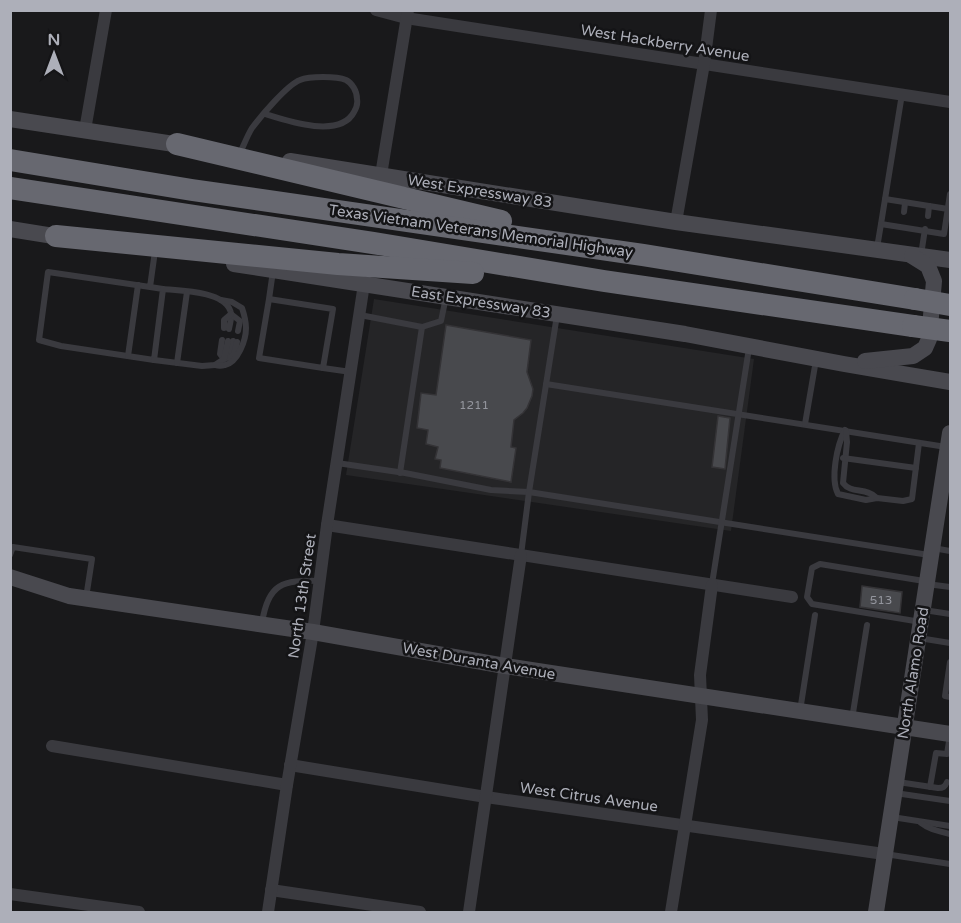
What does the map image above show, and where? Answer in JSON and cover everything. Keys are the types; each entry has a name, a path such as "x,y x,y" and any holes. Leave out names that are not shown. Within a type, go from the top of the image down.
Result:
{"highway":[{"path":"177,144 643,255"},
{"name":"Texas Vietnam Veterans Memorial Highway","path":"10,160 192,190 643,255 951,305"},
{"name":"Texas Vietnam Veterans Memorial Highway","path":"10,188 373,243 604,281 951,332"},
{"path":"56,236 338,264 604,281"}],"main road":[{"name":"West Expressway 83","path":"10,119 676,222 951,260"},
{"name":"East Expressway 83","path":"10,229 685,334 951,382"},
{"path":"843,364 912,356 925,348 929,339 934,281 928,266 914,254"},
{"name":"North Alamo Road","path":"876,912 932,552 948,467 949,440"},
{"name":"West Duranta Avenue","path":"10,577 69,596 313,632 505,666 950,734"}],"street":[{"path":"85,130 106,10"},
{"name":"West Hackberry Avenue","path":"376,10 951,102"},
{"path":"676,222 704,64 711,10"},
{"path":"381,175 407,14"},
{"name":"North 13th Street","path":"268,912 313,632 364,284"},
{"path":"327,525 792,597"},
{"path":"469,912 521,555"},
{"path":"671,912 702,720 700,675 712,585"},
{"path":"52,746 287,785"},
{"name":"West Citrus Avenue","path":"290,765 486,797 885,854"},
{"path":"271,890 420,912"},
{"path":"10,894 139,912"}],"lane":[{"path":"240,154 251,129 283,93 300,80 332,76 347,81 355,90 357,98 357,106 346,122 329,126 287,121 265,114"},
{"path":"877,249 902,94"},
{"path":"881,224 902,225 944,234 951,194"},
{"path":"885,199 948,209"},
{"path":"904,212 905,203"},
{"path":"916,213 917,204"},
{"path":"928,216 929,206"},
{"path":"914,254 926,229"},
{"path":"150,287 154,251"},
{"path":"273,270 259,358 351,372"},
{"path":"221,300 232,302 242,308 246,327 236,358 224,366 202,366 154,360 62,346 39,340 48,272 213,296 230,308 231,329"},
{"path":"128,356 138,285"},
{"path":"154,360 163,289"},
{"path":"177,363 187,292"},
{"path":"359,315 422,327 441,321 446,297"},
{"path":"269,299 333,309 323,368"},
{"path":"521,555 557,315"},
{"path":"400,473 422,327"},
{"path":"215,365 224,359 229,355 230,341 220,354 224,359"},
{"path":"712,585 749,346"},
{"path":"805,424 816,359"},
{"path":"546,384 919,443 949,440"},
{"path":"846,430 840,440 837,457 836,491 838,494 866,500 877,498 903,501 912,499 919,443"},
{"path":"846,430 843,483 847,488 871,492 877,498"},
{"path":"837,457 916,468"},
{"path":"337,463 491,490 529,492 932,552 951,551"},
{"path":"10,555 13,547 92,558 86,598"},
{"path":"951,587 820,564 812,568 807,597 812,604 921,623 951,643"},
{"path":"261,625 267,600 279,586 296,580 320,581"},
{"path":"921,623 951,614"},
{"path":"800,711 815,615"},
{"path":"852,719 867,624"},
{"path":"951,662 945,696 951,697"},
{"path":"950,734 947,754 950,762"},
{"path":"930,787 936,753 947,754"},
{"path":"895,788 942,788 947,782"},
{"path":"895,788 951,801"},
{"path":"890,817 951,826"},
{"path":"919,821 936,831 951,834"},
{"path":"885,854 951,864"}],"shaded area":[{"path":"374,299 754,359 731,531 346,475"}],"building":[{"path":"446,325 531,340 527,372 533,389 527,408 514,420 511,447 516,448 511,482 440,468 441,460 435,459 438,447 426,444 428,430 417,428 421,393 436,395"},
{"path":"718,416 730,418 725,469 712,467"},
{"path":"862,586 902,592 900,613 860,607"}]}
